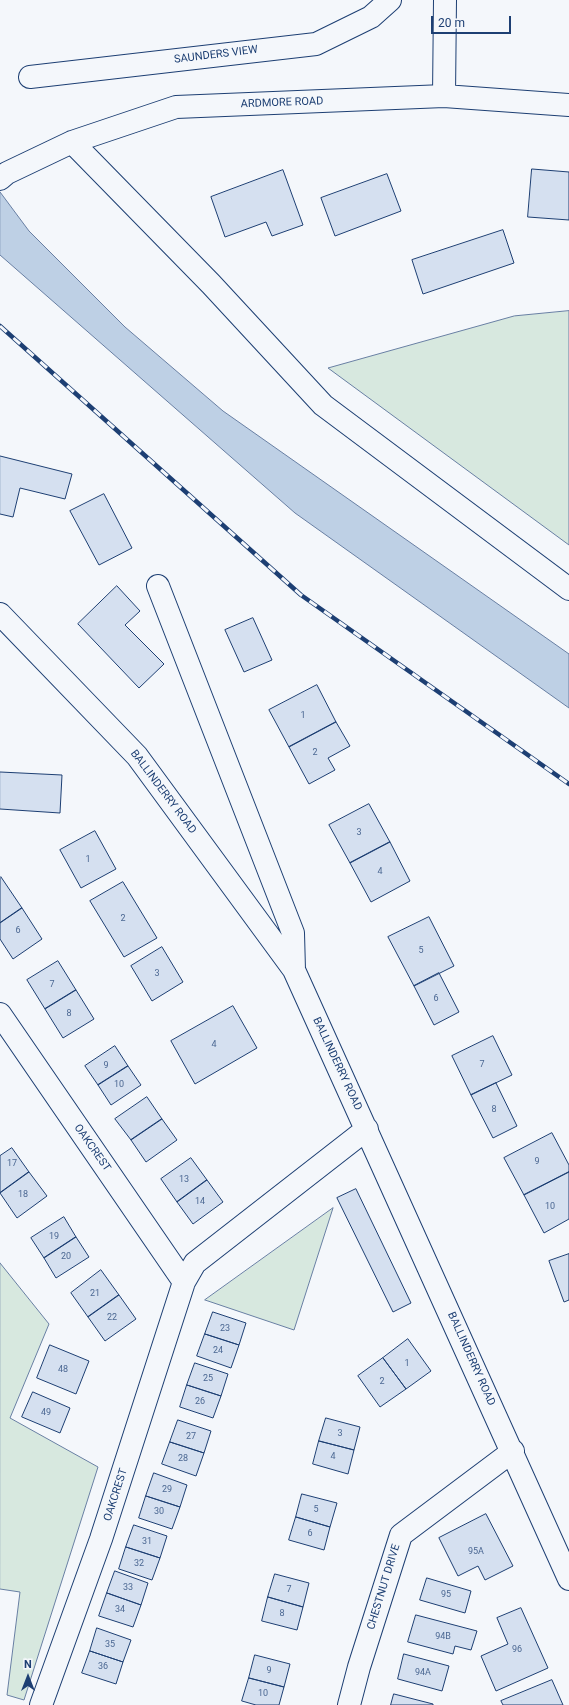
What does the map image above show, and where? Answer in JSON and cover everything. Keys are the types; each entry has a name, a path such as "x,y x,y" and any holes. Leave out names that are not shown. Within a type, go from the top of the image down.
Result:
{"street":[{"name":"SAUNDERS VIEW","path":"30,77 316,44 371,17 390,0"},
{"path":"444,96 445,0"},
{"name":"ARDMORE ROAD","path":"4,176 72,142 176,107 444,96 569,106"},
{"path":"72,142 212,284 323,404 569,589"},
{"path":"158,586 293,933 294,970"},
{"name":"BALLINDERRY ROAD","path":"0,614 137,756 294,970 513,1451 569,1579"},
{"name":"OAKCREST","path":"0,1014 184,1282"},
{"name":"OAKCREST","path":"41,1705 102,1539 184,1282 195,1263 367,1129"},
{"name":"CHESTNUT DRIVE","path":"349,1705 359,1667 401,1535 513,1451"}],"shaded area":[{"path":"569,311 569,545 328,368 514,316"},
{"path":"333,1208 294,1330 205,1300"},
{"path":"0,1263 49,1324 10,1418 98,1467 24,1700 7,1695 20,1592 0,1589"}],"water":[{"path":"0,192 29,231 125,327 223,411 569,654 569,708 295,513 0,255"}],"building":[{"path":"532,169 569,172 569,220 528,217"},
{"path":"283,170 303,225 272,236 266,222 225,237 211,197"},
{"path":"387,174 401,211 335,236 321,198"},
{"path":"503,230 514,263 423,294 412,260"},
{"path":"0,456 72,474 65,499 20,488 13,517 0,514"},
{"path":"104,494 132,548 99,565 70,511"},
{"path":"117,586 140,611 125,625 164,664 139,688 78,624"},
{"path":"253,618 272,660 244,672 225,630"},
{"path":"317,685 336,722 289,747 269,710"},
{"path":"336,722 350,746 328,758 335,770 309,784 289,747"},
{"path":"0,772 62,775 60,813 0,809"},
{"path":"369,804 390,842 350,863 329,825"},
{"path":"95,831 116,869 81,888 60,850"},
{"path":"390,842 410,881 371,902 350,863"},
{"path":"1,877 22,908 0,923 0,878"},
{"path":"123,882 157,938 124,957 90,901"},
{"path":"22,908 42,939 13,959 0,939 0,923"},
{"path":"429,917 454,966 414,986 388,937"},
{"path":"162,947 183,982 152,1001 131,966"},
{"path":"58,961 76,990 45,1009 27,980"},
{"path":"439,973 459,1012 434,1025 414,986"},
{"path":"76,990 94,1019 63,1038 45,1009"},
{"path":"233,1006 257,1048 195,1084 171,1041"},
{"path":"493,1036 512,1075 471,1095 452,1056"},
{"path":"115,1046 128,1066 98,1085 85,1066"},
{"path":"128,1066 141,1085 111,1105 98,1085"},
{"path":"496,1083 517,1126 493,1138 471,1095"},
{"path":"147,1097 162,1119 131,1140 115,1119"},
{"path":"162,1119 177,1140 146,1162 131,1140"},
{"path":"552,1133 569,1165 569,1172 524,1195 504,1158"},
{"path":"12,1148 29,1172 0,1193 0,1156"},
{"path":"191,1158 207,1180 177,1202 161,1179"},
{"path":"29,1172 47,1196 17,1218 0,1193"},
{"path":"569,1172 569,1219 544,1233 524,1195"},
{"path":"207,1180 223,1202 193,1224 177,1202"},
{"path":"356,1189 411,1303 393,1312 337,1198"},
{"path":"64,1217 76,1237 44,1258 31,1238"},
{"path":"76,1237 89,1257 56,1278 44,1258"},
{"path":"569,1254 569,1300 564,1302 549,1261"},
{"path":"101,1270 119,1295 88,1317 71,1293"},
{"path":"119,1295 136,1319 105,1341 88,1317"},
{"path":"213,1312 246,1323 239,1345 205,1334"},
{"path":"205,1334 239,1345 231,1368 197,1356"},
{"path":"408,1339 431,1371 406,1389 383,1358"},
{"path":"50,1345 89,1361 76,1394 37,1378"},
{"path":"383,1358 406,1389 380,1407 358,1376"},
{"path":"195,1363 228,1374 221,1396 187,1385"},
{"path":"187,1385 221,1396 213,1418 180,1407"},
{"path":"33,1392 70,1408 60,1433 22,1417"},
{"path":"326,1418 360,1427 354,1450 319,1441"},
{"path":"178,1420 211,1431 204,1453 170,1442"},
{"path":"319,1441 354,1450 348,1474 313,1464"},
{"path":"170,1442 204,1453 196,1476 162,1464"},
{"path":"154,1473 187,1485 180,1507 146,1496"},
{"path":"302,1494 337,1503 330,1527 296,1517"},
{"path":"146,1496 180,1507 172,1529 139,1518"},
{"path":"486,1514 513,1566 485,1580 478,1566 458,1576 439,1538"},
{"path":"296,1517 330,1527 324,1550 289,1540"},
{"path":"134,1525 167,1536 160,1558 126,1547"},
{"path":"126,1547 160,1558 152,1580 119,1569"},
{"path":"115,1571 148,1583 141,1605 107,1593"},
{"path":"275,1574 309,1583 303,1607 268,1597"},
{"path":"427,1578 471,1591 465,1613 420,1600"},
{"path":"107,1593 141,1605 133,1627 99,1616"},
{"path":"268,1597 303,1607 297,1630 262,1621"},
{"path":"521,1608 548,1668 496,1691 481,1656 508,1644 497,1618"},
{"path":"416,1615 477,1631 471,1650 455,1646 453,1654 408,1642"},
{"path":"97,1628 131,1640 123,1662 90,1651"},
{"path":"90,1651 123,1662 116,1684 82,1673"},
{"path":"404,1654 449,1666 442,1691 398,1679"},
{"path":"255,1655 290,1664 284,1687 249,1678"},
{"path":"249,1678 284,1687 279,1705 256,1705 242,1701"},
{"path":"552,1680 563,1705 503,1705 501,1701"},
{"path":"394,1694 433,1704 433,1705 391,1705"}],"railway":[{"path":"0,326 301,595 569,784"}]}
